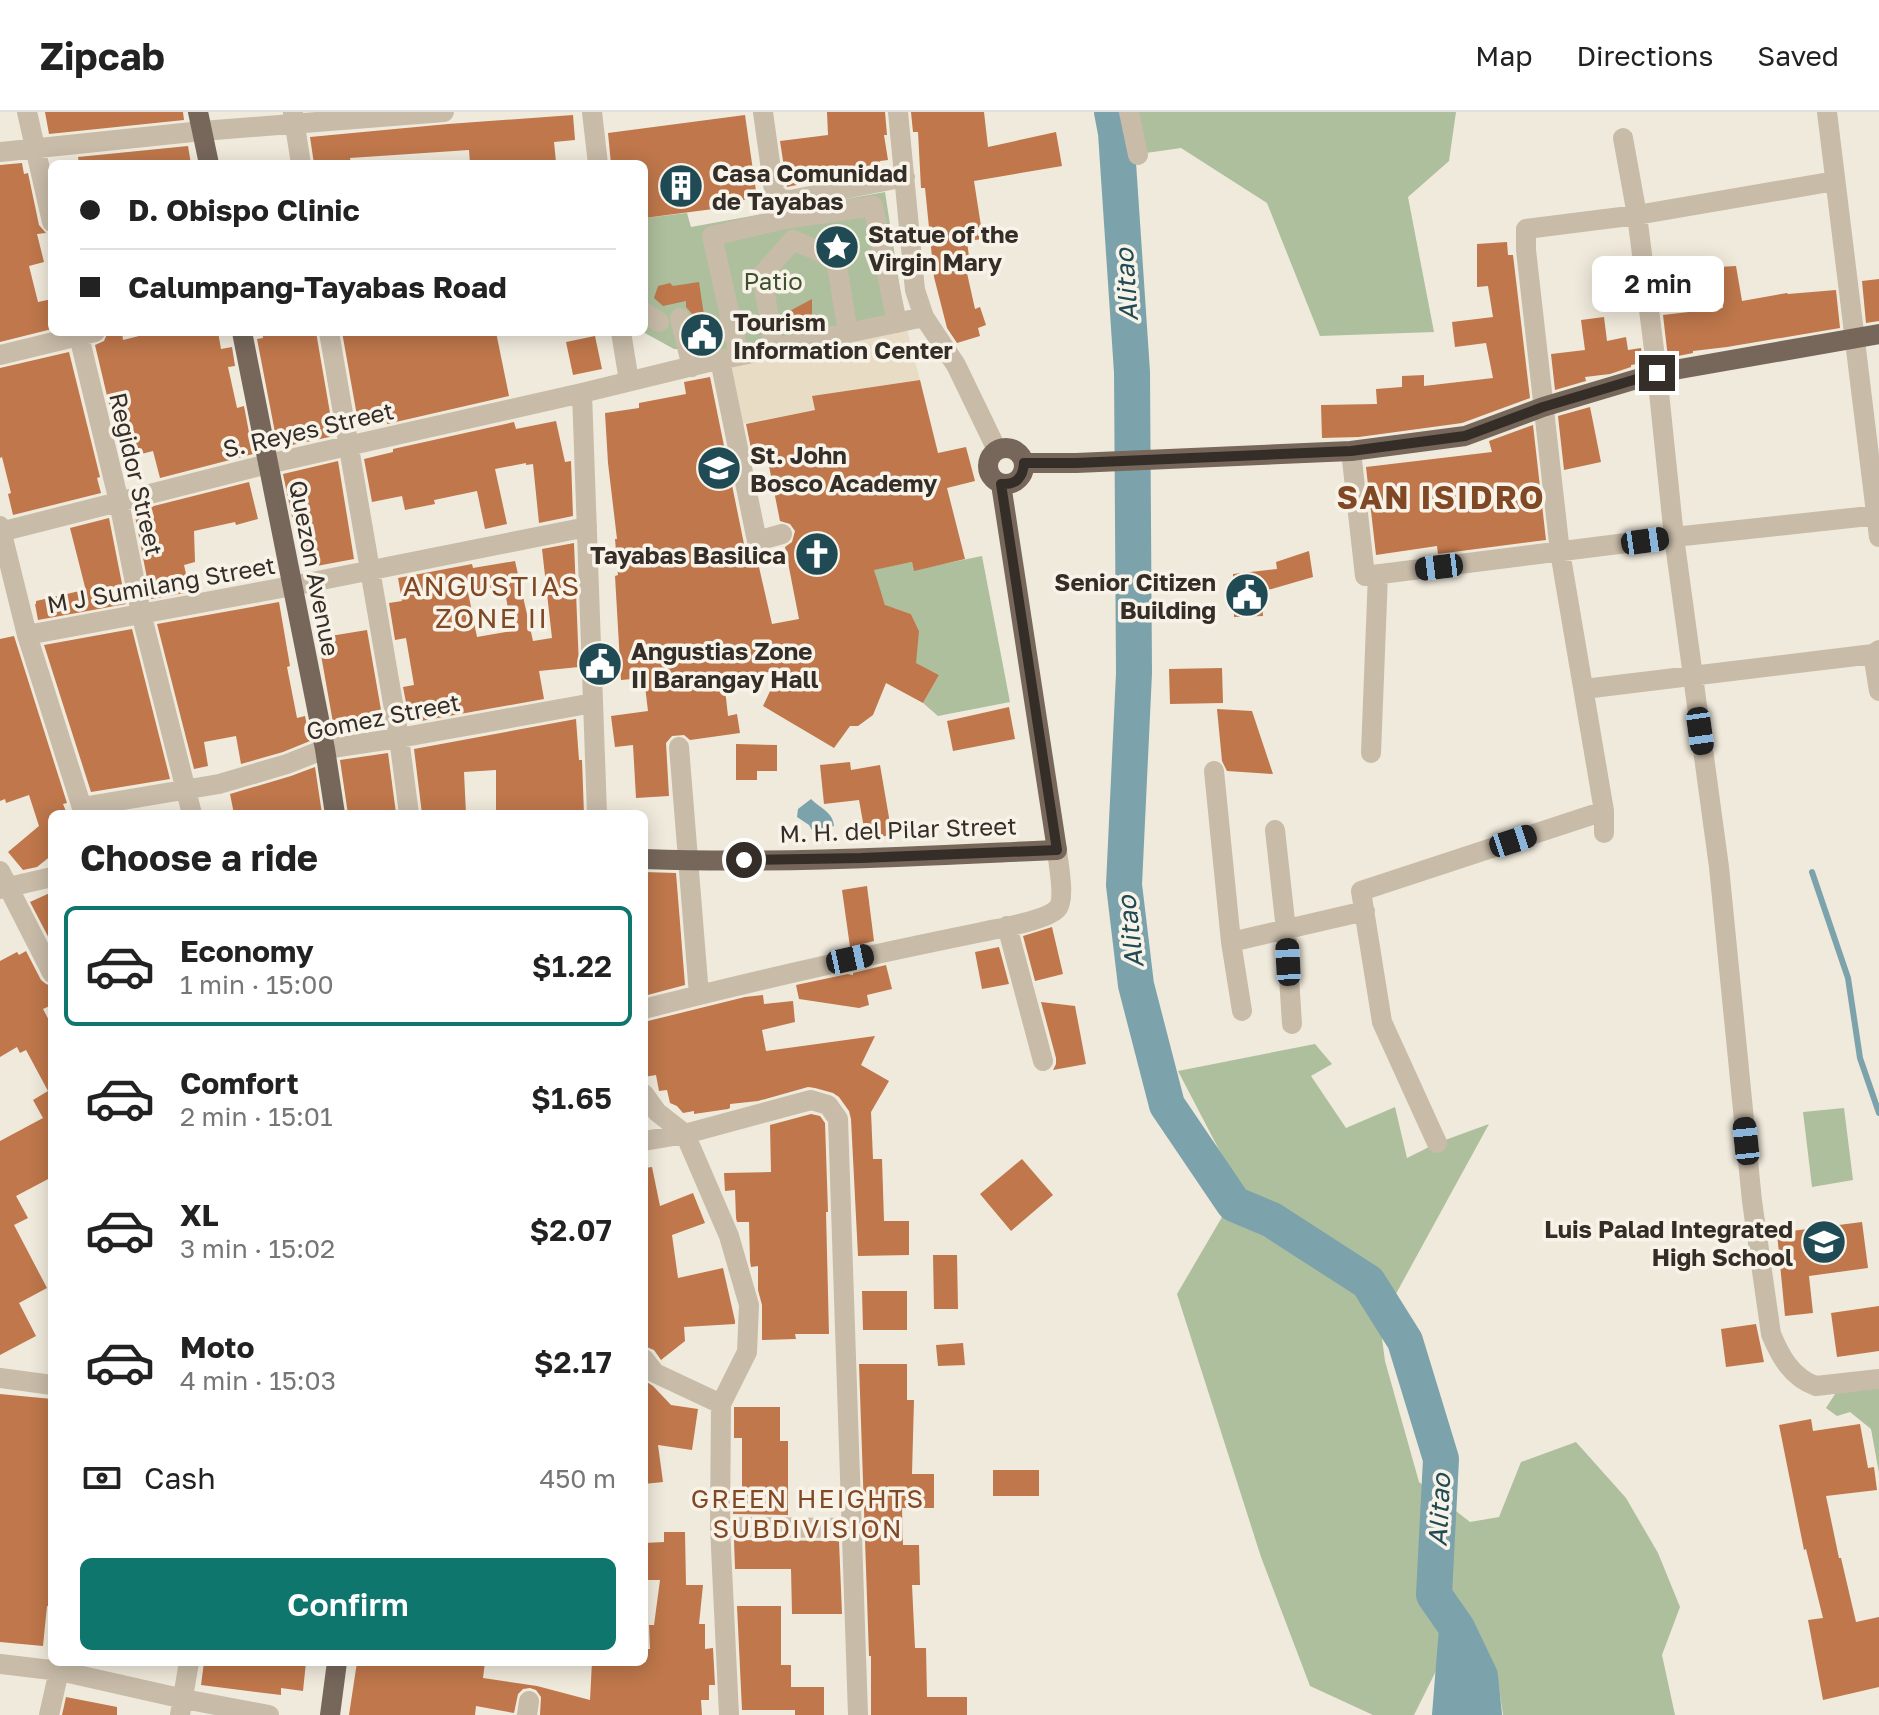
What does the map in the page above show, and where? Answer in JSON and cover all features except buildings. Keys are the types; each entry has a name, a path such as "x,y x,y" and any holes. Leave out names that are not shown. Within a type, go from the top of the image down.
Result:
{"main road":[{"path":"200,122 208,160"},
{"path":"1024,463 1351,451 1465,436 1543,407 1657,373 1879,334"},
{"name":"Quezon Avenue","path":"243,336 334,810"},
{"path":"997,450 1014,450 1021,455 1024,463 1024,473 1010,484 993,480 988,473 991,456 997,450"},
{"path":"1001,484 1057,850"},
{"name":"M. H. del Pilar Street","path":"648,859 861,858 1057,850"},
{"path":"330,1715 336,1666"}],"street":[{"path":"27,112 48,205"},
{"path":"0,152 200,122 444,112"},
{"path":"592,112 598,160"},
{"path":"763,112 774,191 785,206 793,240"},
{"path":"898,112 915,290 924,317 956,365 997,450"},
{"path":"1129,112 1138,155"},
{"path":"1827,112 1879,537"},
{"path":"293,118 300,160"},
{"path":"1623,138 1637,215 1674,537 1719,867 1752,1201 1771,1334 1780,1354 1798,1377 1816,1386 1879,1379"},
{"path":"782,534 757,541 714,362 712,236 785,206 905,177"},
{"path":"1604,833 1604,811 1560,552 1526,229 1637,215 1835,181"},
{"path":"785,206 873,206 897,323"},
{"path":"793,240 836,259 848,333"},
{"path":"774,349 762,275 793,240"},
{"name":"S. Reyes Street","path":"1,530 268,464 924,317"},
{"path":"680,318 714,362"},
{"path":"0,355 73,336"},
{"name":"Regidor Street","path":"85,336 141,613 191,810"},
{"path":"330,336 399,738 408,810"},
{"path":"622,336 629,381"},
{"path":"582,393 597,810"},
{"path":"1351,451 1365,576 1878,515"},
{"name":"M J Sumilang Street","path":"27,635 587,527"},
{"path":"1,530 27,635 83,810"},
{"path":"1371,753 1378,574"},
{"path":"1584,689 1876,652 1879,691"},
{"name":"Gomez Street","path":"83,810 219,784 325,749 593,703"},
{"path":"679,747 699,995"},
{"path":"1214,771 1231,942 1242,1011"},
{"path":"1437,1143 1382,1022 1361,891 1604,811"},
{"path":"1275,830 1292,1024"},
{"path":"648,1008 1047,916 1059,908 1062,898 1057,850"},
{"path":"48,877 3,882 48,966"},
{"path":"1231,942 1365,911"},
{"path":"1007,926 1043,1061"},
{"path":"648,1100 657,1112 685,1134 729,1236 749,1305 747,1352 721,1404 720,1527 729,1715"},
{"path":"648,1140 685,1134 811,1100 828,1105 838,1119 858,1715"},
{"path":"648,1364 655,1373 721,1404"},
{"path":"0,1378 48,1384"},
{"path":"720,1527 852,1528"},
{"path":"0,1664 61,1667 182,1707 269,1715"},
{"path":"182,1707 188,1666"},
{"path":"49,1715 61,1667"}],"green space":[{"path":"1112,112 1456,112 1449,161 1408,197 1434,332 1320,336 1267,203 1181,148 1118,157"},
{"name":"Patio","path":"885,192 905,321 720,360 717,347 674,349 648,335 648,218 687,213 691,227"},
{"path":"982,556 1010,702 938,716 923,703 939,675 909,660 919,631 911,614 886,608 875,586 852,574 912,562 914,570"},
{"path":"1315,1044 1332,1064 1311,1076 1346,1128 1395,1107 1407,1158 1489,1124 1380,1323 1385,1361 1419,1482 1470,1522 1499,1517 1521,1462 1576,1442 1626,1498 1658,1553 1680,1607 1662,1655 1675,1715 1503,1715 1498,1681 1457,1629 1414,1715 1373,1715 1310,1686 1261,1557 1177,1294 1239,1188 1178,1071"},
{"path":"1844,1108 1853,1180 1812,1187 1803,1112"},
{"path":"1879,1386 1879,1473 1871,1429 1850,1412 1837,1416 1826,1408 1837,1391"}],"shaded area":[{"path":"905,321 920,380 813,396 815,410 737,425 720,360"}],"water":[{"path":"811,799 829,814 834,826 824,828 815,835 809,825 797,817 798,809"}],"waterway":[{"name":"Alitao","path":"1112,112 1132,372 1134,673 1124,885 1136,985 1167,1105 1234,1204 1272,1220 1368,1282 1405,1341 1441,1459 1434,1595 1457,1628 1480,1676 1484,1715"},
{"path":"1812,872 1848,978 1860,1058 1879,1113"},
{"name":"Alitao","path":"1450,1715 1457,1629"}],"place":[{"name":"Casa Comunidad de Tayabas","path":"681,186"},
{"name":"Statue of the Virgin Mary","path":"837,247"},
{"name":"Tourism Information Center","path":"702,335"},
{"name":"St. John Bosco Academy","path":"719,468"},
{"name":"Tayabas Basilica","path":"817,554"},
{"name":"Senior Citizen Building","path":"1247,595"},
{"name":"Angustias Zone II Barangay Hall","path":"600,664"},
{"name":"Luis Palad Integrated High School","path":"1824,1242"}],"district":[{"name":"SAN ISIDRO","path":"1441,497"},
{"name":"ANGUSTIAS ZONE II","path":"492,601"},
{"name":"GREEN HEIGHTS SUBDIVISION","path":"808,1513"}],"route":[{"path":"744,860 1057,850 1001,484 1018,480 1024,473 1024,463 1351,451 1465,436 1543,407 1657,373"}]}
